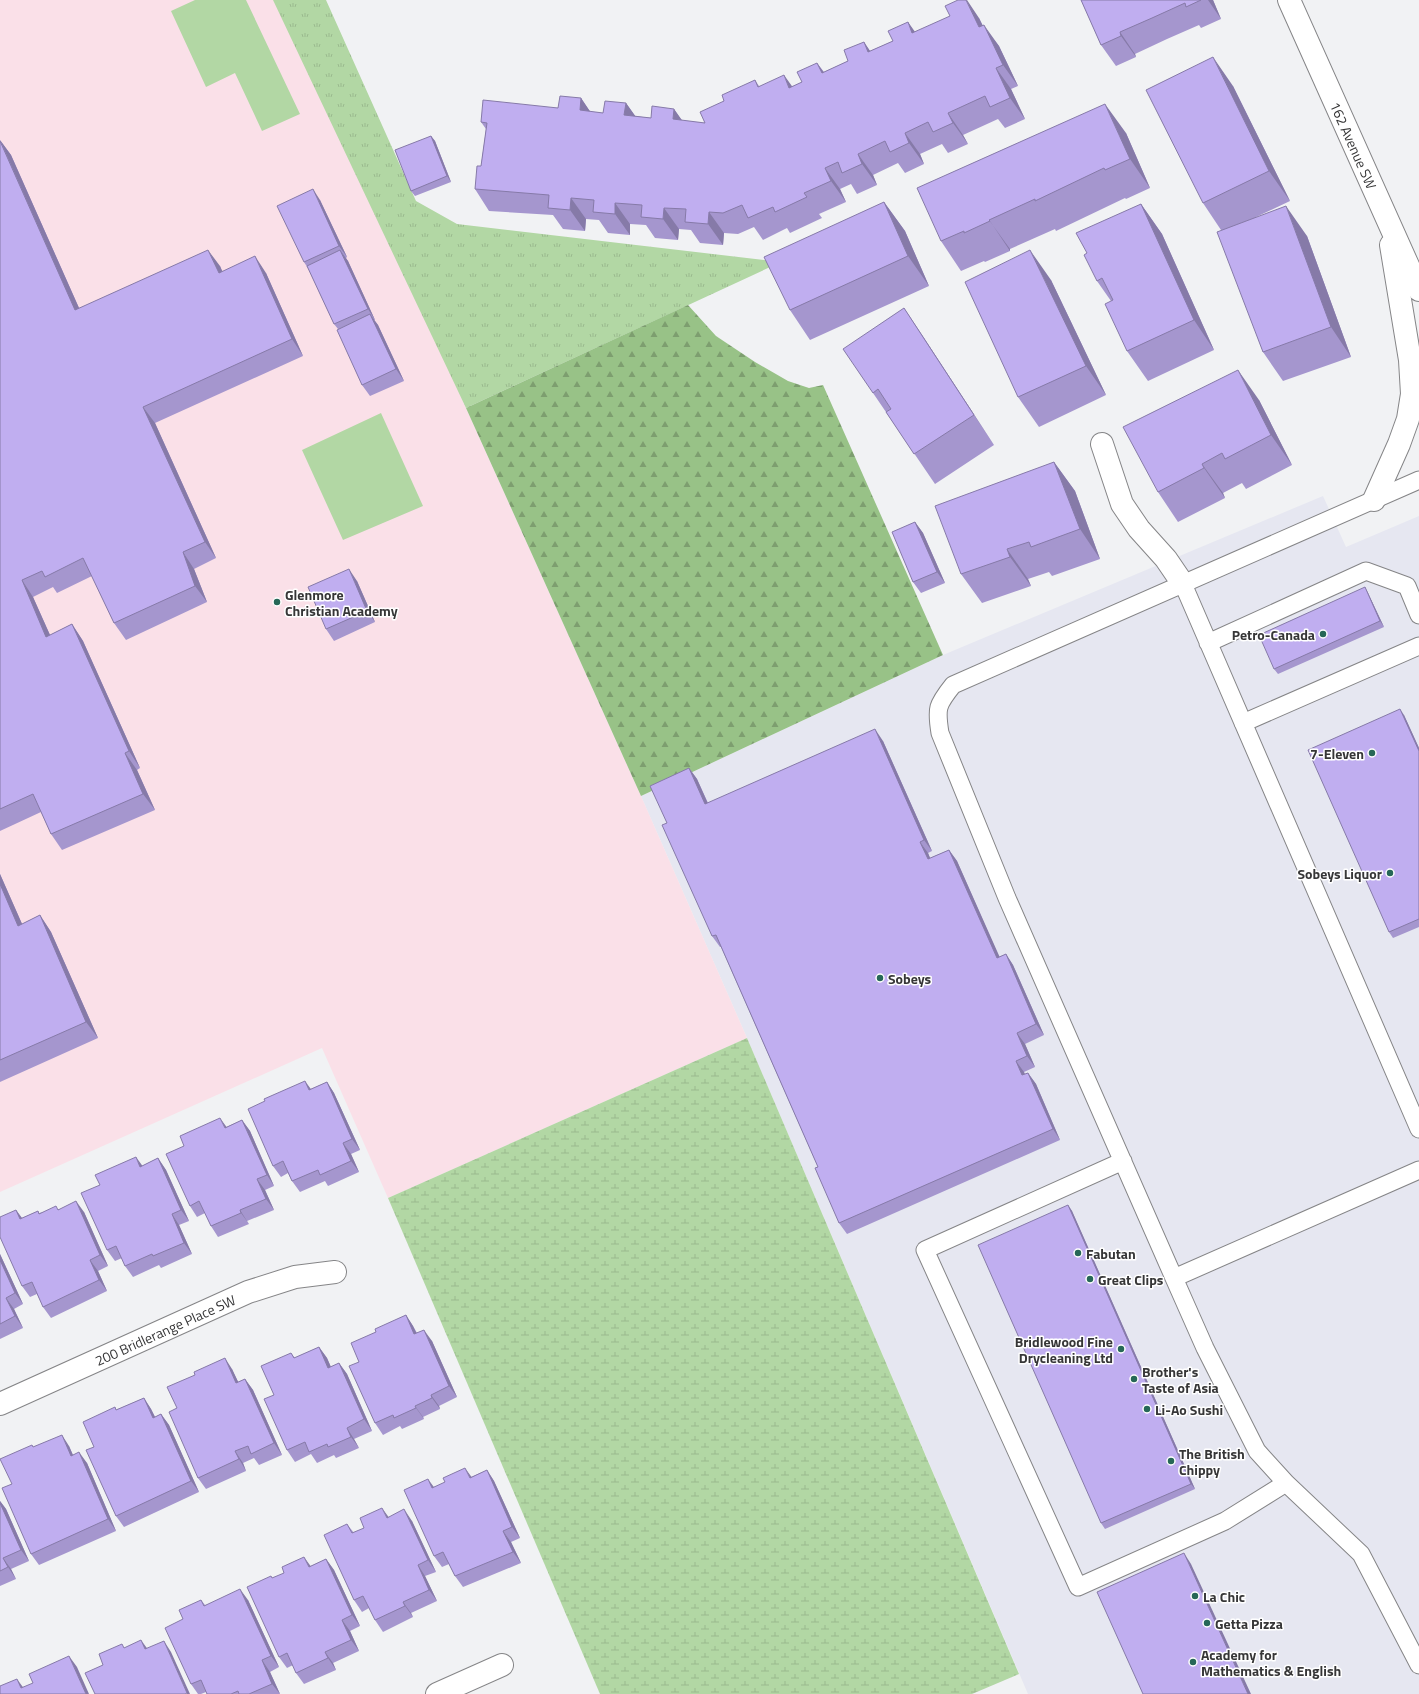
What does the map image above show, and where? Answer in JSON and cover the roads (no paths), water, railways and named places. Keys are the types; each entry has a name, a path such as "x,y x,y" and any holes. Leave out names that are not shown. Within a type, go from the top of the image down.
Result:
{"main road":[{"name":"162 Avenue SW","path":"1289,0 1419,290"},
{"path":"1374,500 1399,444 1408,419 1412,394 1410,360 1386,215"},
{"path":"1102,444 1122,504 1138,530 1166,559 1183,584"},
{"name":"200 Bridlerange Place SW","path":"0,1404 248,1292 295,1277 335,1272"},
{"path":"437,1694 502,1665"}],"lane":[{"path":"1419,480 953,685 941,701 937,714 940,733 1007,898 1205,1348 1257,1451 1286,1483 1361,1554 1419,1666"},
{"path":"1208,643 1366,571 1407,586 1419,615"},
{"path":"1183,584 1419,1129"},
{"path":"1243,723 1419,646"},
{"path":"1123,1161 925,1250 1078,1587 1225,1521 1286,1483"},
{"path":"1174,1278 1419,1170"}],"place":[{"name":"Glenmore Christian Academy","path":"277,602"},
{"name":"Petro-Canada","path":"1323,634"},
{"name":"7-Eleven","path":"1372,753"},
{"name":"Sobeys Liquor","path":"1390,873"},
{"name":"Sobeys","path":"880,978"},
{"name":"Fabutan","path":"1078,1253"},
{"name":"Great Clips","path":"1090,1279"},
{"name":"Bridlewood Fine Drycleaning Ltd","path":"1121,1349"},
{"name":"Brother's Taste of Asia","path":"1134,1379"},
{"name":"Li-Ao Sushi","path":"1147,1409"},
{"name":"The British Chippy","path":"1171,1461"},
{"name":"La Chic","path":"1195,1596"},
{"name":"Getta Pizza","path":"1207,1623"},
{"name":"Academy for Mathematics & English","path":"1193,1662"}]}
